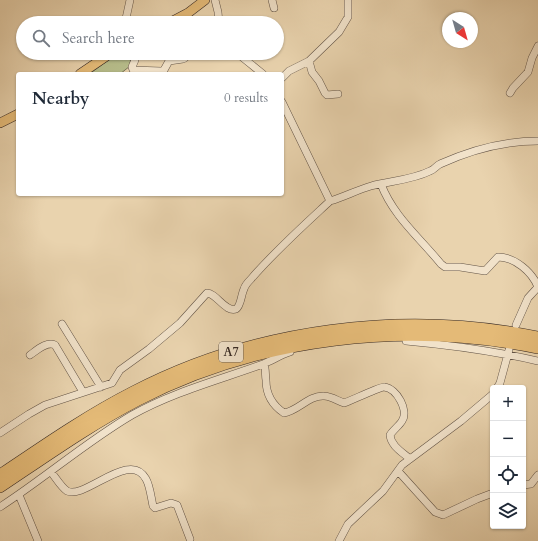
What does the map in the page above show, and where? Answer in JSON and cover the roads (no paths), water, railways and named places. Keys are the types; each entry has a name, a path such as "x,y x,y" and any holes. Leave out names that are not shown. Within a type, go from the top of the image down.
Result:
{"highway":[{"name":"Α7","path":"0,475 76,424 134,391 178,371 242,349 323,332 400,325 464,326 538,337"},
{"name":"Α7","path":"0,487 102,420 145,397 182,380 268,353 332,341 407,335 443,335 480,338 538,348"},
{"path":"0,491 20,474"}],"main road":[{"path":"184,16 200,1"},
{"path":"83,72 101,60"},
{"path":"0,123 16,115"}],"street":[{"path":"127,16 130,0"},
{"path":"215,0 218,16"},
{"path":"272,0 274,8"},
{"path":"284,76 289,71 309,61 343,27 348,17 348,0"},
{"path":"510,94 513,88 528,72 532,58 538,46"},
{"path":"134,60 132,67 133,70 161,71 164,70 169,61 176,60"},
{"path":"246,60 261,72"},
{"path":"309,61 312,72 319,81 325,93 327,95 338,94"},
{"path":"284,106 330,201"},
{"path":"0,433 24,416 45,405 112,383 117,373 122,368 149,349 180,323 207,293 212,294 226,307 236,309 249,281 266,262 330,201 371,186 421,175 431,171 439,165 485,148 513,142 538,141"},
{"path":"381,184 395,212 440,264 446,267 460,267 485,271 498,257 504,257 512,259 532,276 538,287 528,298 516,325"},
{"path":"62,324 101,387"},
{"path":"0,507 122,422 152,405 208,382 264,364 284,354 305,348 401,340 509,351 538,361"},
{"path":"30,355 47,344 50,343 55,345 83,392"},
{"path":"499,385 509,351"},
{"path":"264,364 267,389 270,398 276,408 284,413 291,412 318,396 325,396 344,403 380,387 385,386 393,390 399,396 404,412 403,420 390,435 390,440 394,446 410,459"},
{"path":"339,541 348,524 383,491 398,471 410,459 462,421 490,397"},
{"path":"51,472 63,488 69,492 75,492 83,490 105,478 131,469 136,469 142,473 146,479 153,506 155,508 171,503 177,505 190,539"},
{"path":"398,471 435,512 443,516 491,493"},
{"path":"526,485 531,484 538,475"},
{"path":"19,495 38,541"}]}
